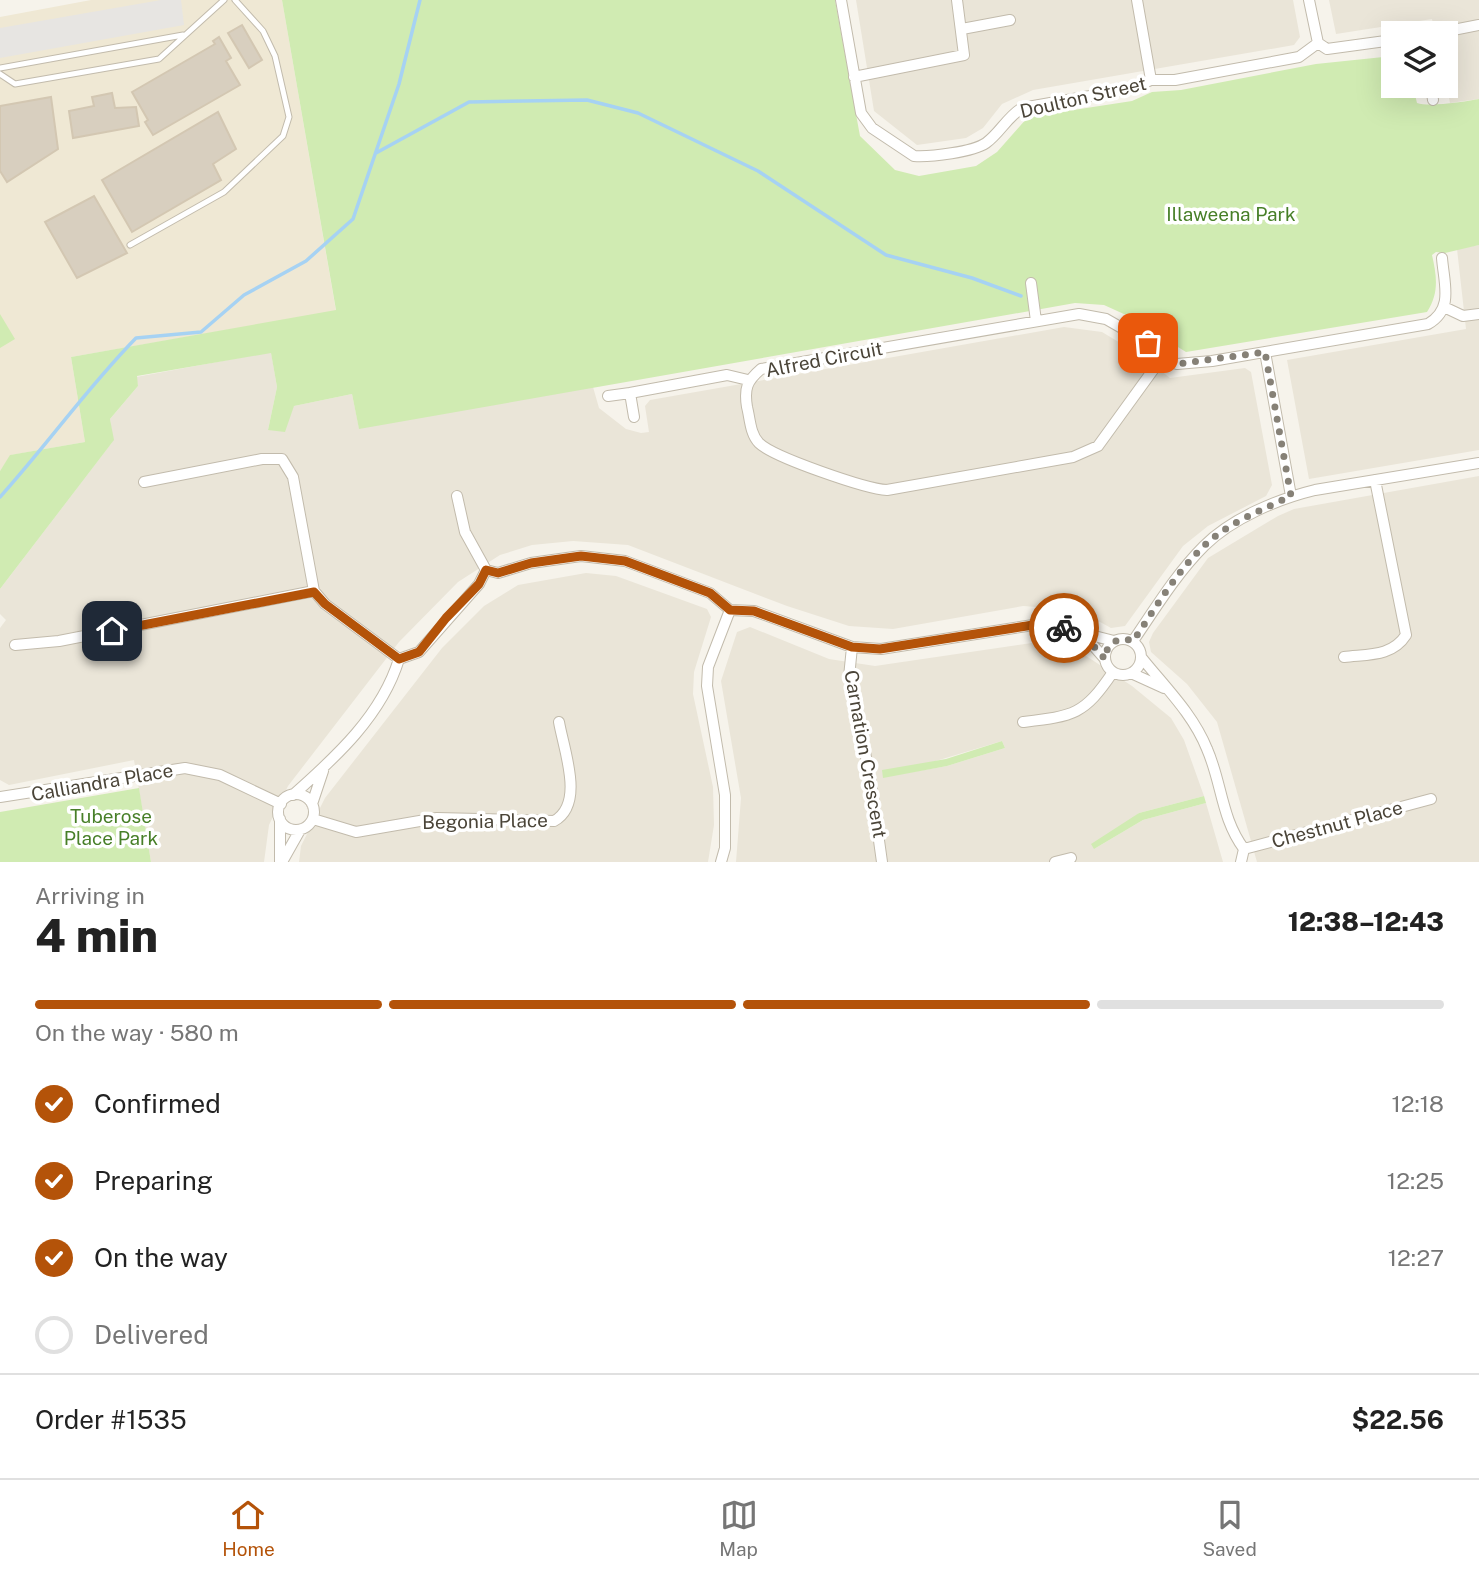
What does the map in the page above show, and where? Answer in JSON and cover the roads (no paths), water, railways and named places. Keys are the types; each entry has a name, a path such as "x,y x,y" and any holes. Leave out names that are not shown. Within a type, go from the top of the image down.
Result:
{"street":[{"name":"Doulton Street","path":"841,0 865,122 915,156 925,157 975,148 986,143 1011,115 1022,108 1130,89 1151,80 1175,80 1299,57 1318,43"},
{"path":"854,76 964,55 966,48 957,0"},
{"path":"1137,0 1151,80"},
{"path":"1309,0 1318,43 1327,49 1339,50 1381,42"},
{"path":"962,29 1010,20"},
{"path":"1458,29 1479,25"},
{"path":"1161,359 1177,364 1428,324 1440,316 1444,307 1442,258"},
{"path":"1031,284 1036,321"},
{"path":"1444,307 1463,316 1479,314"},
{"name":"Alfred Circuit","path":"1079,314 1106,319 1148,343 1161,359 1098,446 1073,457 887,491 869,489 759,443 753,433 745,395 748,380 761,369 1079,314"},
{"path":"1265,352 1291,496"},
{"path":"607,396 727,375 748,380"},
{"path":"630,393 634,417"},
{"path":"144,482 262,459 282,459 293,477 314,592 325,604 399,659"},
{"path":"1133,641 1184,569 1206,544 1241,520 1291,496 1479,463"},
{"path":"1344,657 1388,652 1399,646 1406,635 1375,480"},
{"path":"457,496 465,532 486,570 498,573 531,563 581,556 625,561 710,593 730,610 754,611 852,647 893,647 1033,625 1059,627 1114,641 1133,641 1166,689 1189,715 1208,750 1230,831 1244,849 1241,862"},
{"path":"399,659 419,652 446,618 479,584 486,570"},
{"path":"15,645 72,638 314,592"},
{"path":"721,862 725,848 725,795 707,686 708,667 730,610"},
{"path":"1082,633 1113,672 1122,675 1131,673 1138,667 1142,657"},
{"path":"1105,659 1107,649 1114,641"},
{"name":"Carnation Crescent","path":"852,647 849,677 870,776 883,862"},
{"path":"281,862 281,803 323,771 391,686 399,659"},
{"path":"1023,722 1070,715 1087,706 1113,672"},
{"path":"1131,673 1166,689"},
{"name":"Begonia Place","path":"313,819 334,828 356,832 437,818 554,821 564,816 571,794 559,722"},
{"name":"Calliandra Place","path":"0,797 185,768 220,775 281,803"},
{"path":"281,862 300,830 313,819 312,804 323,771"},
{"path":"293,795 304,796 312,804"},
{"name":"Chestnut Place","path":"1244,849 1431,799"},
{"path":"280,819 290,829 300,830"},
{"path":"1055,862 1071,858"}],"lane":[{"path":"0,74 15,84 159,59 224,0"},
{"path":"130,245 224,192 284,136 289,117 275,56 263,31 235,0"},
{"path":"0,68 186,34"}],"waterway":[{"path":"0,497 136,338 201,332 244,295 306,261 353,219 399,84 420,0"},
{"path":"376,153 469,102 587,100 638,113 758,171 886,255 972,278 1021,296"}],"park label":[{"name":"Illaweena Park","path":"1231,214"},
{"name":"Tuberose Place Park","path":"111,827"}]}
